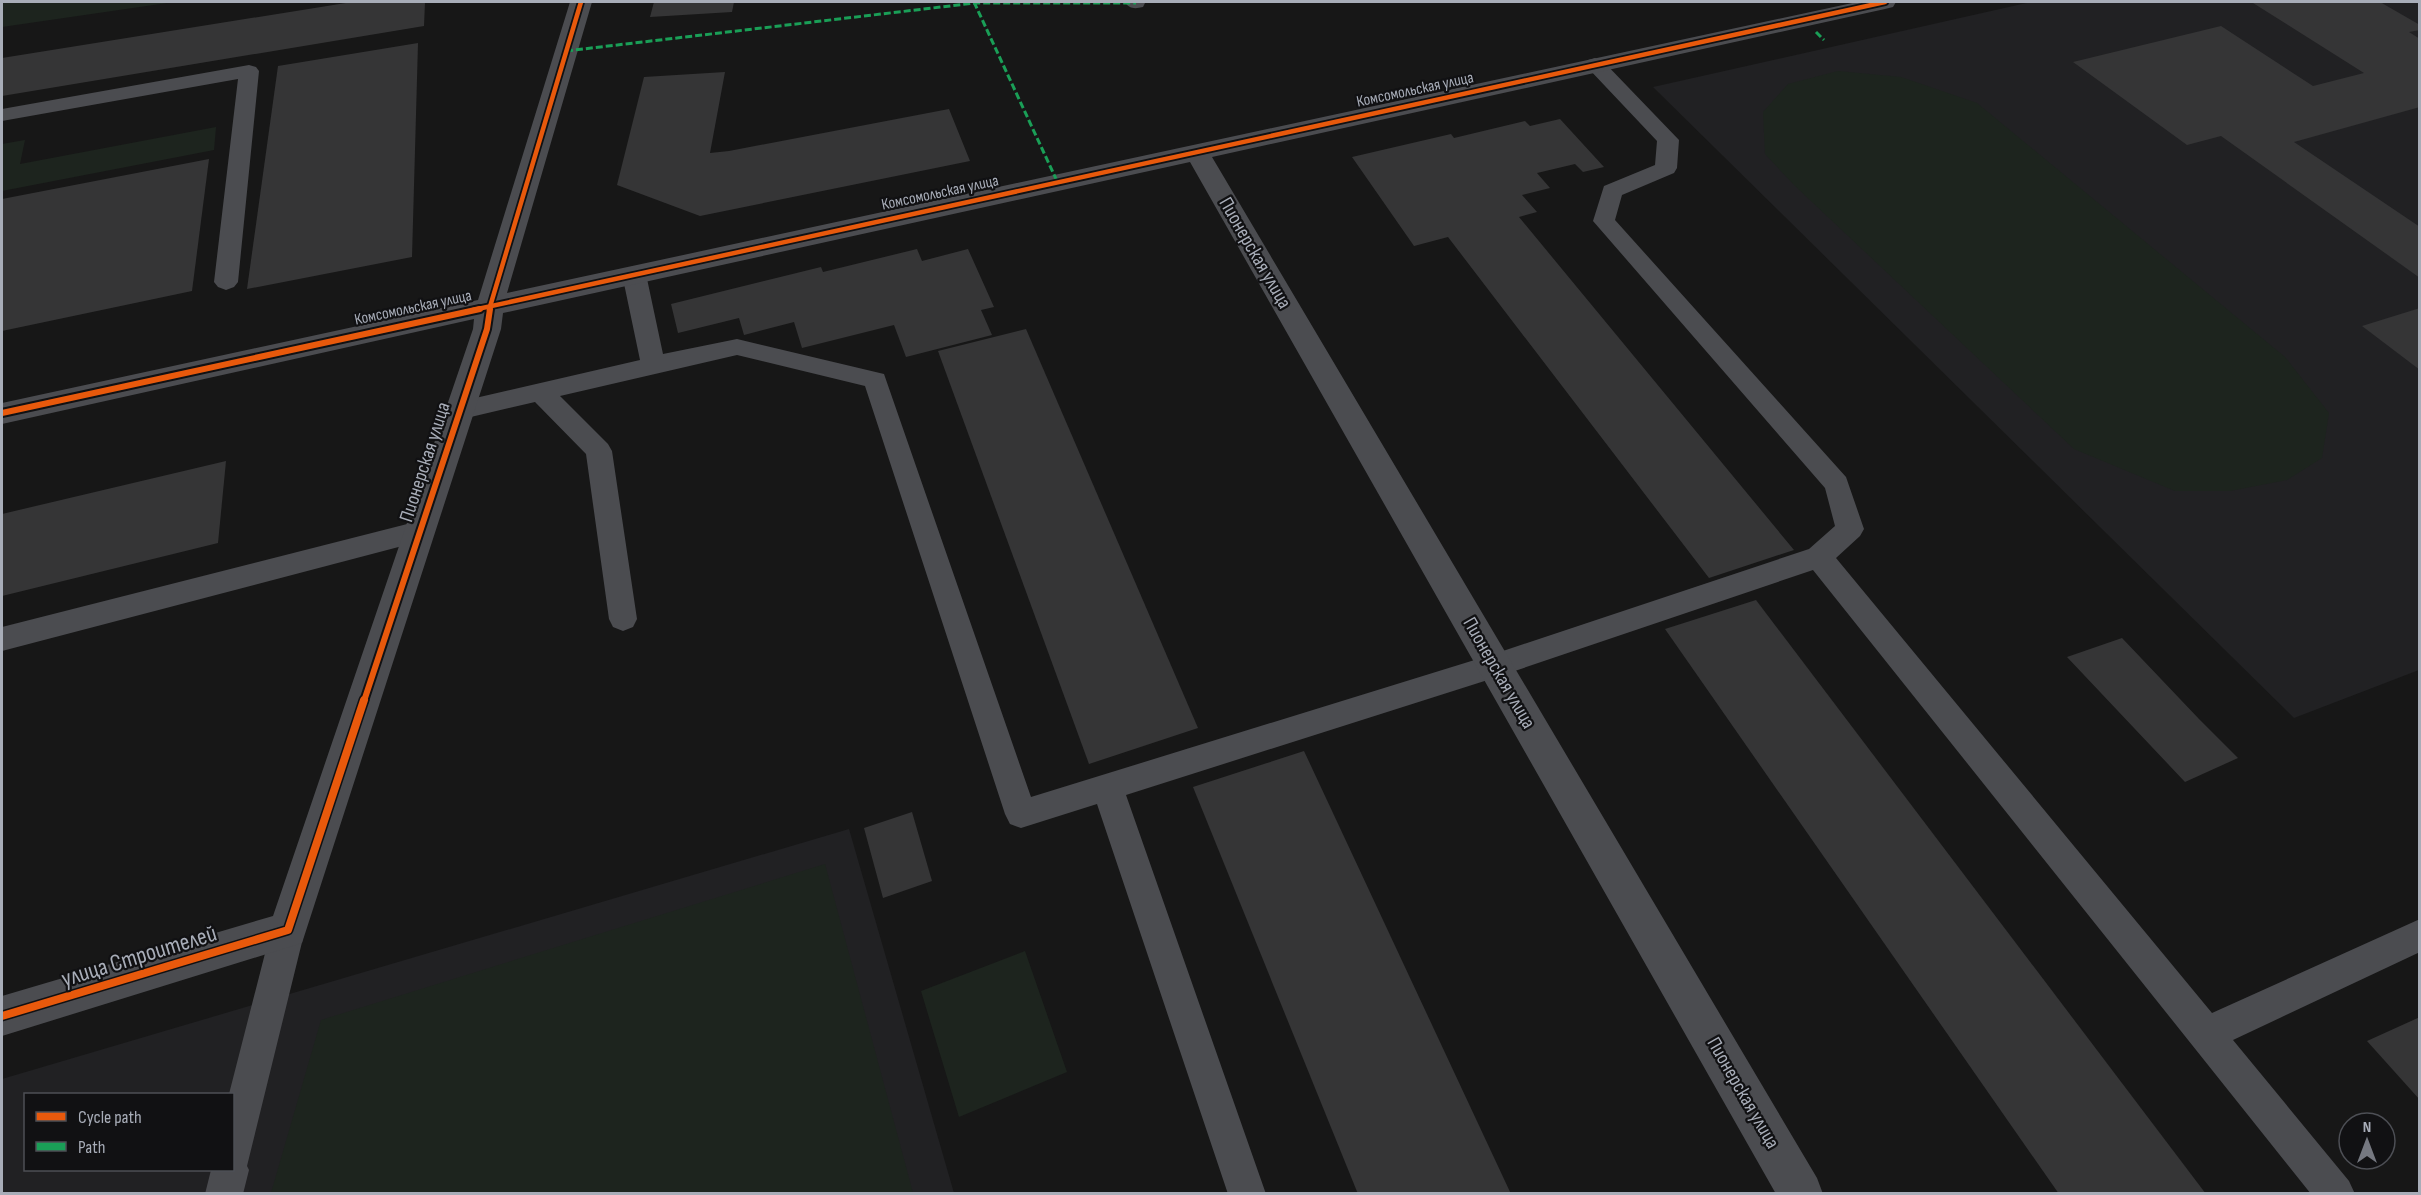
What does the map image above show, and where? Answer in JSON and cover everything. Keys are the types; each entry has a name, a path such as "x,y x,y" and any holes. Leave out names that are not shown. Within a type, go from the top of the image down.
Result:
{"street":[{"name":"Пионерская улица","path":"288,930 487,329 490,304 581,2"},
{"name":"Комсомольская улица","path":"2,413 490,304 1197,153 1886,2"},
{"name":"Пионерская улица","path":"1197,153 1801,1194"},
{"name":"улица Строителей","path":"2,1016 288,930"}],"lane":[{"path":"458,411 737,347 875,380 1021,814 1107,788 1494,666 1818,557 1850,529 1837,484 1605,221 1612,191 1666,168 1668,140 1595,64"},
{"path":"2,115 249,71 226,282"},
{"path":"634,274 653,366"},
{"path":"542,393 599,451 623,619"},
{"path":"2,639 419,532"},
{"path":"1818,557 2336,1194"},
{"path":"1107,788 1247,1194"},
{"path":"234,1149 288,930"},
{"path":"2206,1034 2420,935"},
{"path":"224,1194 230,1171"}],"shaded area":[{"path":"2,2 174,2 2,27"},
{"path":"2031,2 2419,2 2419,670 2294,718 1653,87"},
{"path":"1838,71 1901,77 1977,103 2285,357 2329,413 2322,458 2287,480 2230,491 2175,491 2074,449 1794,185 1765,154 1763,112 1788,84"},
{"path":"216,127 214,150 2,191 2,144 25,140 20,164"},
{"path":"849,829 954,1193 2,1194 2,1079"},
{"path":"825,864 913,1193 271,1193 321,1020"},
{"path":"1025,951 1067,1072 959,1117 921,991"}],"building":[{"path":"352,2 425,2 424,26 2,96 2,58"},
{"path":"654,2 734,2 732,12 650,17"},
{"path":"2380,2 2420,25 2420,30 2409,32 2420,39 2420,107 2294,142 2420,227 2420,278 2221,136 2187,145 2073,62 2221,26 2313,86 2364,73 2253,3"},
{"path":"418,43 412,257 247,289 278,66"},
{"path":"725,72 710,153 949,109 970,161 700,216 617,185 644,77"},
{"path":"1560,119 1604,167 1583,172 1575,164 1537,173 1550,188 1522,195 1537,212 1519,217 1794,550 1709,578 1448,237 1414,246 1352,157 1451,134 1454,138 1525,121 1530,126"},
{"path":"209,159 192,291 2,331 2,199"},
{"path":"917,249 922,261 968,249 994,307 981,310 992,335 906,357 894,325 802,348 794,322 744,335 739,318 678,333 671,304 821,267 823,272"},
{"path":"2420,308 2420,370 2362,326"},
{"path":"1026,329 1198,728 1089,764 938,351"},
{"path":"226,461 218,543 2,596 2,514"},
{"path":"1756,600 2206,1194 2059,1194 1665,629"},
{"path":"2122,638 2238,758 2185,782 2067,657"},
{"path":"1304,751 1511,1194 1358,1194 1193,787"},
{"path":"912,812 932,881 883,898 864,828"},
{"path":"2420,1017 2420,1100 2367,1041"}],"marked path":[{"path":"974,2 1057,181"},
{"path":"566,51 975,3 1136,3"},
{"path":"1816,32 1824,40"}],"cycle path":[{"path":"2,1016 288,930 487,329 490,305 581,2"},
{"path":"2,413 1885,2"}]}
